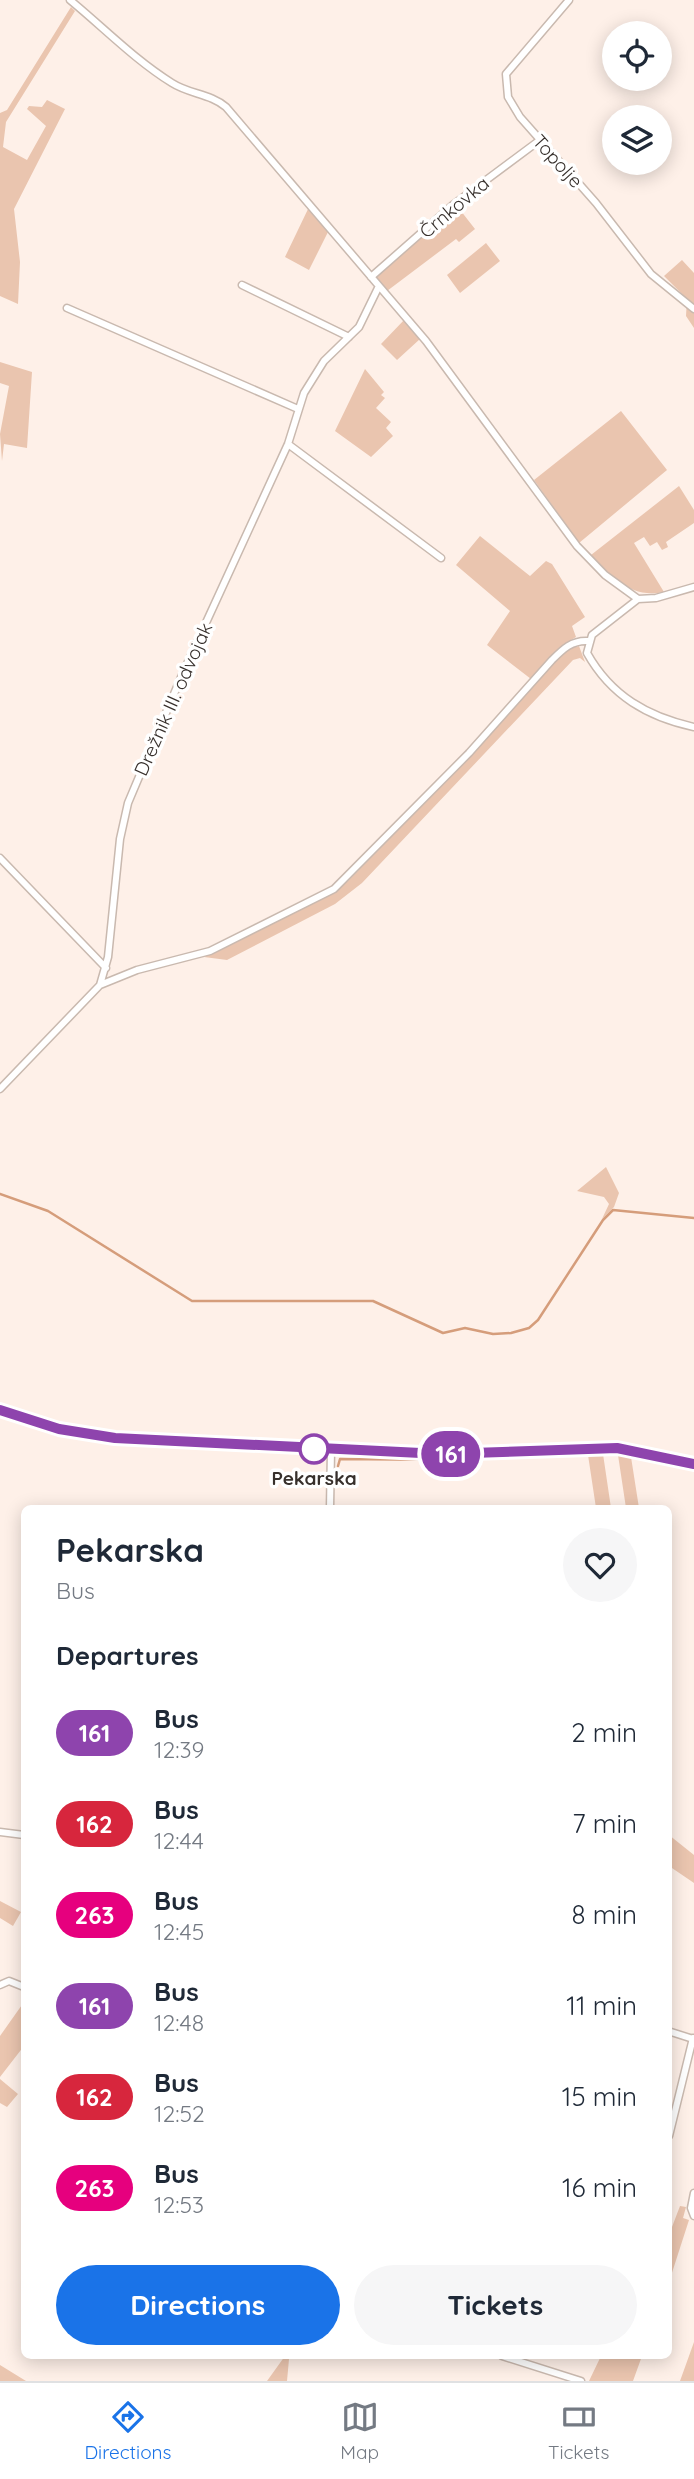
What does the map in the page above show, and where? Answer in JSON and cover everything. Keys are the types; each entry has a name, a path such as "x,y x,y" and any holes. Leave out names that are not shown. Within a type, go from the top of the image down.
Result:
{"main road":[{"path":"0,1410 59,1429 115,1438 331,1450 478,1454 592,1447 644,1451 694,1464"}],"street":[{"path":"70,0 135,57 173,84 214,99 226,107 426,341 577,546 605,575 638,599"},
{"name":"Topolje","path":"569,0 506,74 508,97 540,140 596,203 651,274 694,309"},
{"name":"Črnkovka","path":"371,277 454,204 540,140"},
{"path":"242,285 349,337"},
{"name":"Drežnik III. odvojak","path":"100,985 106,968 120,839 128,803 182,676 288,444 298,409 312,377 365,318 378,288"},
{"path":"67,308 298,409"},
{"path":"288,444 441,558"},
{"path":"694,587 656,598 638,599 588,641 587,653 592,663 625,699 662,719 694,727"},
{"path":"0,1089 100,985 138,970 210,951 334,889 377,850 566,646 579,640 588,641"},
{"path":"0,859 106,968"},
{"path":"330,1505 331,1450"},
{"path":"0,1832 21,1835"},
{"path":"0,1985 9,1981 21,1986"},
{"path":"672,2032 693,2038 672,2124"},
{"path":"694,2193 691,2208 694,2216"},
{"path":"511,2359 581,2381"}],"shaded area":[{"path":"71,7 75,11 6,122 3,147 27,160 46,126 27,109 29,106 42,107 47,100 65,109 14,209 20,262 18,304 0,296 0,113 7,110"},
{"path":"457,206 475,229 459,242 456,239 387,291 375,278"},
{"path":"309,207 329,230 309,270 285,257"},
{"path":"486,243 500,261 460,293 447,275"},
{"path":"682,260 694,273 694,328 686,316 687,299 664,276"},
{"path":"405,319 420,339 397,360 381,344"},
{"path":"0,362 32,372 27,448 4,444 2,461 0,434 9,386 0,383"},
{"path":"365,369 384,392 381,395 385,398 376,408 391,422 386,428 393,436 371,457 335,431"},
{"path":"621,411 667,470 579,543 534,480"},
{"path":"679,486 694,510 694,523 666,542 668,547 662,550 657,542 650,546 644,537 634,543 664,592 652,593 632,589 615,578 591,555"},
{"path":"480,536 530,576 546,561 552,564 585,617 572,626 576,637 563,645 531,679 487,645 510,611 456,565"},
{"path":"579,646 585,662 580,658 573,660 362,883 335,904 227,960 204,957 319,900 348,881 471,756 555,661 570,648"},
{"path":"606,1167 619,1193 614,1207 602,1219 609,1204 604,1197 577,1191"},
{"path":"603,1454 611,1505 596,1505 588,1455"},
{"path":"618,1455 631,1457 639,1505 626,1505"},
{"path":"672,1837 694,1855 694,1883 672,1868"},
{"path":"0,1901 21,1912 13,1926 0,1918"},
{"path":"21,2006 21,2050 0,2077 0,2036"},
{"path":"0,2079 18,2094 7,2107 0,2103"},
{"path":"680,2206 686,2207 683,2218 689,2220 672,2273 672,2227"},
{"path":"694,2342 694,2381 680,2381"},
{"path":"283,2359 289,2359 287,2381 267,2381"},
{"path":"600,2359 641,2359 633,2381 589,2381"},
{"path":"0,2365 26,2381 0,2381"}],"waterway":[{"path":"0,1194 48,1211 192,1301 373,1301 443,1333 465,1328 493,1334 511,1333 529,1328 538,1320 603,1220 613,1210 694,1218"},
{"path":"608,1453 622,1454"},
{"path":"338,1466 340,1459 454,1460 535,1456"}],"bus line":[{"name":"161","path":"0,1410 59,1429 115,1438 441,1454 617,1448 644,1451 694,1464"}],"place":[{"name":"Pekarska","path":"314,1449"}]}
